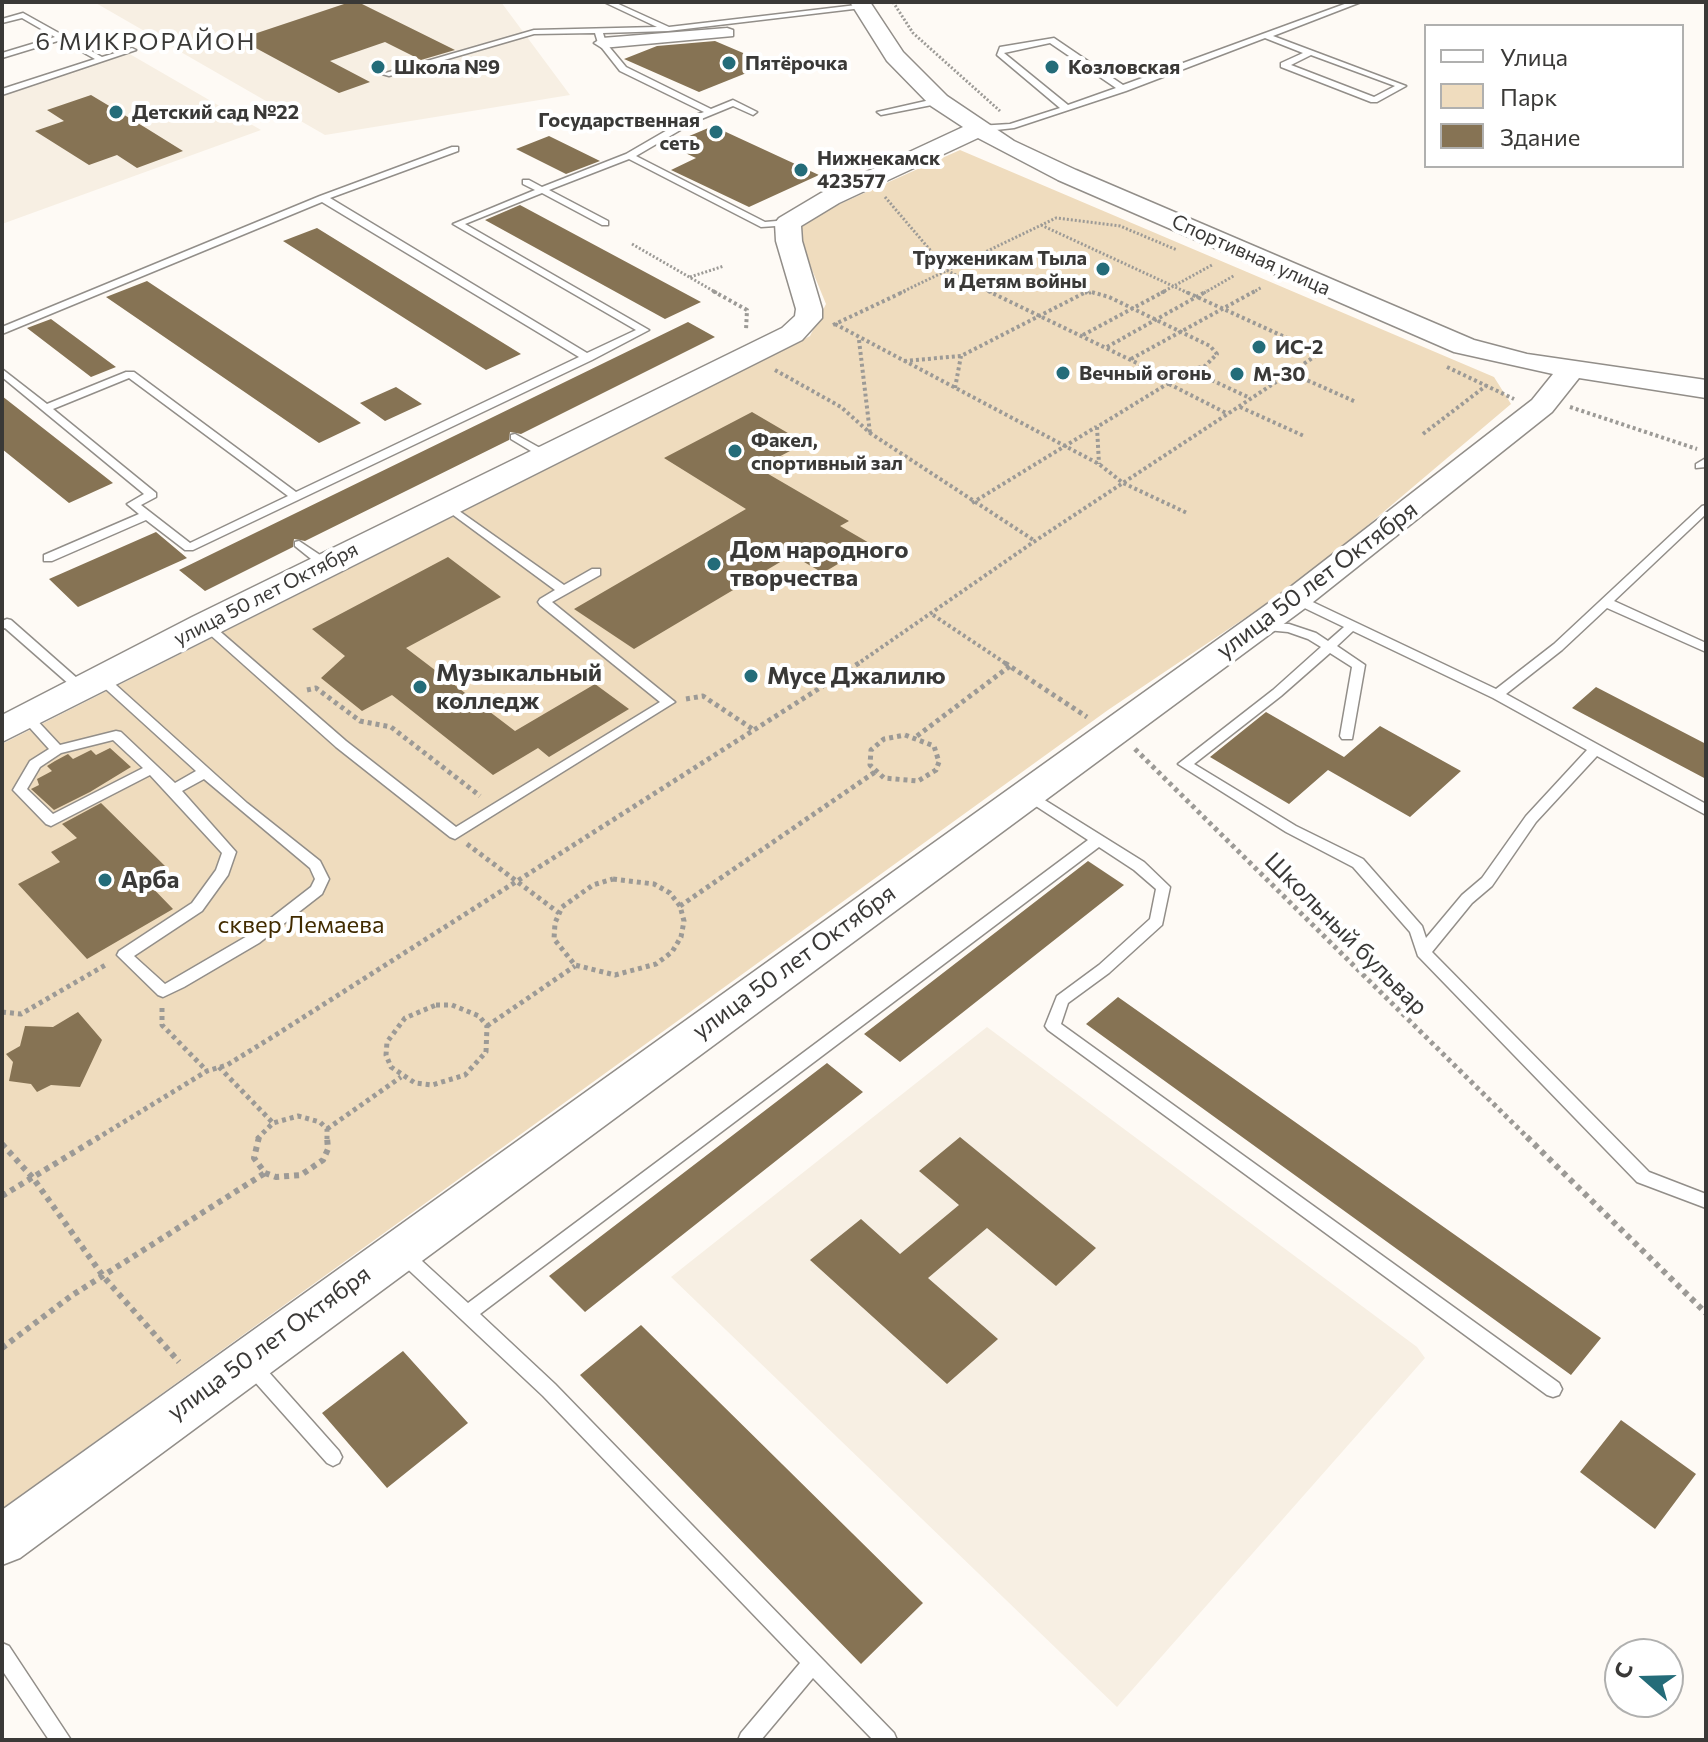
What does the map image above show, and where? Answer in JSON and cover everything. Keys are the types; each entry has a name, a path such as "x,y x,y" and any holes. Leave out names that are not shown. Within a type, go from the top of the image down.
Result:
{"street":[{"name":"Спортивная улица","path":"861,4 895,56 939,101 978,129 1067,175 1427,332 1495,355 1560,384 1706,389"},
{"path":"600,36 727,33"},
{"path":"788,223 830,198 978,129"},
{"name":"улица 50 лет Октября","path":"14,724 204,624 792,334 808,318 807,294 789,241 788,223"},
{"name":"улица 50 лет Октября","path":"2,1540 1110,731 1296,599 1477,460 1560,384"}],"lane":[{"path":"608,2 668,29"},
{"path":"978,129 1016,125 1123,89 1357,2"},
{"path":"386,74 534,32 600,36 861,4"},
{"path":"2,21 23,15 102,60"},
{"path":"600,36 623,69 711,112"},
{"path":"1266,36 1311,52 1402,86 1374,100 1284,65 1311,52"},
{"path":"2,56 62,37"},
{"path":"1066,108 1000,53 1003,49 1051,40 1123,89"},
{"path":"2,92 132,50"},
{"path":"881,112 939,101"},
{"path":"2,372 152,495 133,504 189,548 644,330 458,224 629,156 733,103 753,112"},
{"path":"2,331 323,198 455,149"},
{"path":"629,156 764,225 788,223"},
{"path":"526,182 605,223"},
{"path":"323,198 588,358"},
{"path":"46,408 130,374 297,498"},
{"path":"477,412 489,419"},
{"path":"515,437 545,455"},
{"path":"445,504 563,590"},
{"path":"1497,695 1558,647 1605,602 1701,520 1706,508"},
{"path":"261,514 273,524"},
{"path":"48,558 147,515"},
{"path":"299,544 325,564"},
{"path":"204,624 341,744 455,834 669,702 544,602 596,572"},
{"path":"1296,599 1497,695 1706,810"},
{"path":"1605,602 1706,648"},
{"path":"2,625 7,623 92,684 205,772 315,865 322,879 317,890 254,939 163,991 124,955 197,907 223,871 229,852 173,790 116,735 57,750 35,764 20,790 51,821 151,769"},
{"path":"1259,625 1289,628 1359,665 1347,736"},
{"path":"1352,626 1277,693 1185,764 1291,829 1358,863 1417,930 1423,952 1643,1177 1706,1201"},
{"path":"14,724 57,750"},
{"path":"1423,952 1467,899 1487,882 1531,819 1596,748"},
{"path":"173,790 205,772"},
{"path":"1027,793 1139,866 1163,887 1157,921 1104,969 1062,1000 1053,1026 1553,1389"},
{"path":"467,1314 1098,840"},
{"path":"397,1250 549,1390 887,1740"},
{"path":"247,1359 333,1457"},
{"path":"2,1653 61,1740"},
{"path":"748,1740 813,1663"}],"path":[{"path":"893,2 913,33 1016,125"},
{"path":"884,195 948,271 1131,359 1228,414"},
{"path":"822,330 1056,218 1120,226 1186,254"},
{"path":"2,1196 207,1071 274,1036 754,730 933,615 1035,541 1320,353 1041,225"},
{"path":"1199,259 1276,293"},
{"path":"1082,335 1212,265"},
{"path":"689,277 724,266"},
{"path":"1107,347 1235,275"},
{"path":"1131,359 1262,287"},
{"path":"904,361 961,356 1088,291 1180,331 1210,346 1217,354 1205,366 1190,370 972,503"},
{"path":"835,324 1099,464 1123,483 1187,513"},
{"path":"859,339 870,433"},
{"path":"751,356 841,407 870,433 972,503 1035,541"},
{"path":"955,388 961,356"},
{"path":"1434,361 1514,399 1560,384 1706,452"},
{"path":"1190,370 1251,399"},
{"path":"1291,372 1356,402"},
{"path":"1423,434 1487,385"},
{"path":"1239,406 1304,436"},
{"path":"1097,427 1099,464"},
{"name":"Школьный бульвар","path":"933,615 1143,754 1365,980 1706,1313"},
{"path":"916,736 1010,666"},
{"path":"286,694 316,688 360,721 391,727 481,796 439,821"},
{"path":"669,702 703,696 754,730"},
{"path":"894,736 916,736 926,740 938,754 936,770 918,781 884,778 875,772 869,758 876,744 894,736"},
{"path":"680,906 875,772"},
{"path":"455,834 559,913"},
{"path":"613,879 654,884 670,893 680,906 684,921 681,937 672,952 656,964 615,975 594,973 575,965 562,953 554,939 559,913 575,894 613,879"},
{"path":"2,1012 21,1014 124,955"},
{"path":"487,1026 575,965"},
{"path":"163,991 162,1025 207,1071"},
{"path":"452,1005 467,1008 487,1026 486,1052 465,1075 432,1085 401,1077 386,1055 393,1029 419,1010 452,1005"},
{"path":"219,1067 273,1123"},
{"path":"327,1129 401,1077"},
{"path":"310,1117 327,1129 328,1149 313,1168 288,1178 265,1173 257,1167 253,1149 257,1139 273,1123 285,1118 310,1117"},
{"path":"2,1144 33,1178 103,1276 179,1362"},
{"path":"2,1348 103,1276 265,1173"}],"shaded area":[{"name":"Школа №9","path":"94,2 501,2 570,95 325,135"},
{"name":"Детский сад №22","path":"128,53 261,130 2,224 2,95"},
{"path":"987,1027 1417,1347 1425,1358 1117,1707 671,1277"}],"green space":[{"name":"сквер Лемаева","path":"960,150 1494,377 1511,404 1309,575 1108,710 2,1509 2,744 810,336 826,304 801,243 799,226 811,217"}],"building":[{"path":"358,2 455,50 421,60 385,42 330,61 370,82 339,93 239,39"},
{"path":"715,41 769,64 699,92 624,59 657,46"},
{"path":"91,95 183,151 137,168 117,155 89,165 35,131 64,121 47,110"},
{"path":"713,126 819,175 749,207 671,170 696,158 668,145"},
{"path":"549,136 600,161 566,174 516,149"},
{"path":"520,205 701,302 665,319 485,220"},
{"path":"317,228 521,354 486,370 283,241"},
{"path":"147,281 361,423 319,443 106,297"},
{"path":"51,319 116,367 91,377 27,328"},
{"path":"688,322 715,337 521,434 510,432 509,440 305,541 294,539 293,547 205,591 179,570"},
{"path":"396,387 422,404 385,421 360,403"},
{"path":"2,396 113,483 69,503 2,449"},
{"name":"Дом народного творчества","path":"752,412 805,443 758,468 849,521 840,526 871,544 823,573 792,555 634,649 574,609 746,509 664,458"},
{"path":"156,532 187,558 78,607 49,579"},
{"path":"448,557 501,597 406,648 515,731 595,684 629,709 549,757 538,748 493,775 392,695 362,711 321,678 345,656 312,629"},
{"path":"1596,687 1706,744 1706,779 1572,708"},
{"path":"1266,712 1344,757 1380,726 1461,771 1410,817 1328,770 1289,804 1210,757"},
{"path":"110,748 131,767 90,792 54,810 31,789 39,785 37,779 52,771 47,766 68,754 73,759 91,750 96,755"},
{"path":"101,803 165,866 143,878 173,909 87,959 18,884 60,862 51,852 77,838 62,824"},
{"path":"1088,861 1124,885 900,1062 864,1034"},
{"path":"1118,997 1601,1338 1571,1375 1086,1024"},
{"path":"78,1012 102,1040 80,1087 51,1085 37,1092 31,1084 9,1081 13,1062 6,1054 20,1046 25,1026 53,1027"},
{"path":"827,1063 863,1092 585,1312 549,1276"},
{"path":"960,1137 1096,1248 1056,1286 987,1228 928,1278 998,1339 947,1384 810,1260 861,1219 900,1254 959,1205 919,1171"},
{"path":"641,1325 923,1603 861,1664 580,1375"},
{"path":"403,1351 468,1423 387,1488 322,1413"},
{"path":"1621,1420 1696,1474 1655,1529 1580,1472"}],"place":[{"name":"Пятёрочка","path":"729,63"},
{"name":"Школа №9","path":"378,67"},
{"name":"Козловская","path":"1052,67"},
{"name":"Детский сад №22","path":"116,112"},
{"name":"Государственная сеть","path":"716,132"},
{"name":"Нижнекамск 423577","path":"801,170"},
{"name":"Труженикам Тыла и Детям войны","path":"1103,269"},
{"name":"ИС-2","path":"1259,347"},
{"name":"Вечный огонь","path":"1063,373"},
{"name":"М-30","path":"1237,374"},
{"name":"Факел, спортивный зал","path":"735,451"},
{"name":"Дом народного творчества","path":"714,564"},
{"name":"Мусе Джалилю","path":"751,676"},
{"name":"Музыкальный колледж","path":"420,687"},
{"name":"Арба","path":"105,880"}],"district":[{"name":"6 МИКРОРАЙОН","path":"146,42"}]}
